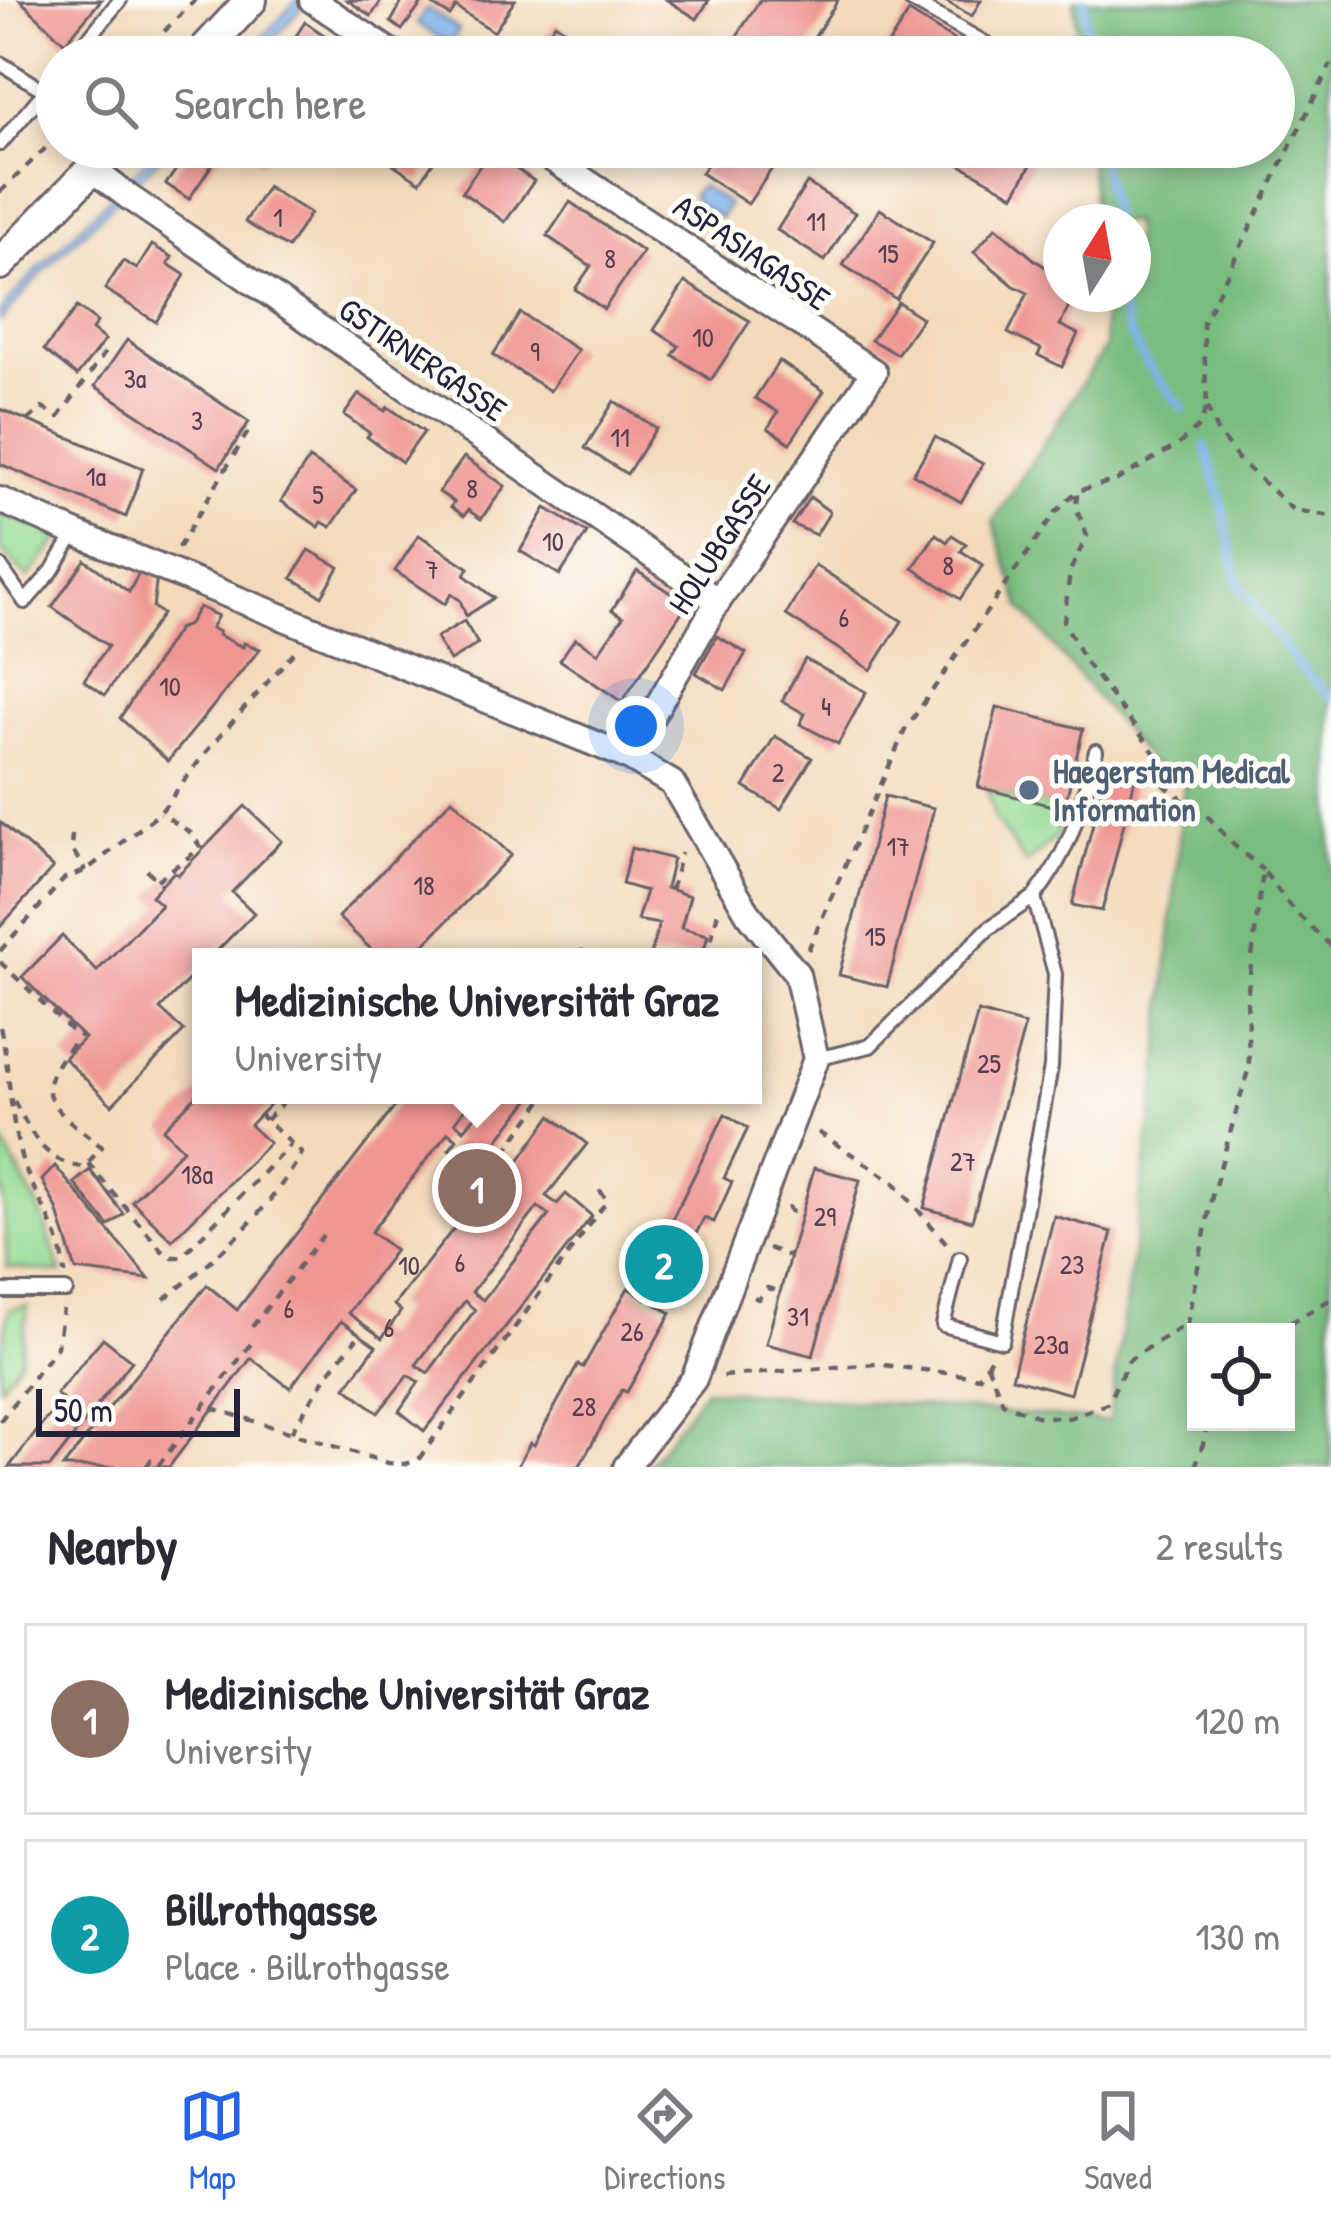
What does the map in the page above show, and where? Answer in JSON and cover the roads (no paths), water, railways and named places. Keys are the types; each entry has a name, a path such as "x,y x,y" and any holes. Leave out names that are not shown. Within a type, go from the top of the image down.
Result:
{"street":[{"path":"218,36 251,0"},
{"path":"315,2 366,36"},
{"name":"ASPASIAGASSE","path":"566,168 874,372"},
{"path":"0,264 112,175"},
{"name":"GSTIRNERGASSE","path":"112,175 718,601"},
{"name":"HOLUBGASSE","path":"628,757 718,601 874,372"},
{"path":"0,500 628,757 672,783 748,913 797,974 816,1059 694,1378 626,1467"}],"lane":[{"path":"91,36 120,0"},
{"path":"910,0 973,36"},
{"path":"0,63 36,86"},
{"path":"0,144 36,102"},
{"path":"0,566 26,602 75,533"},
{"path":"816,1059 870,1046 988,929 1034,897 1056,869 1074,833 1095,752"},
{"path":"960,1258 943,1325 1001,1341 1051,1067 1055,974 1034,897"},
{"path":"0,1291 66,1291"}],"water":[{"path":"297,0 309,0 276,36 264,36"},
{"path":"427,8 459,30 455,36 436,36 417,23"},
{"path":"139,168 150,168 0,321 0,311"},
{"path":"701,186 728,204 720,218 694,201 693,193"}],"waterway":[{"path":"1084,0 1087,36"},
{"path":"1103,168 1110,204"},
{"path":"1123,312 1134,342 1183,408"},
{"path":"1205,446 1238,582 1296,664 1331,697"}],"place":[{"name":"Haegerstam Medical Information","path":"1029,790"},
{"name":"Medizinische Universität Graz","path":"477,1188"},
{"name":"Billrothgasse","path":"664,1264"}]}
